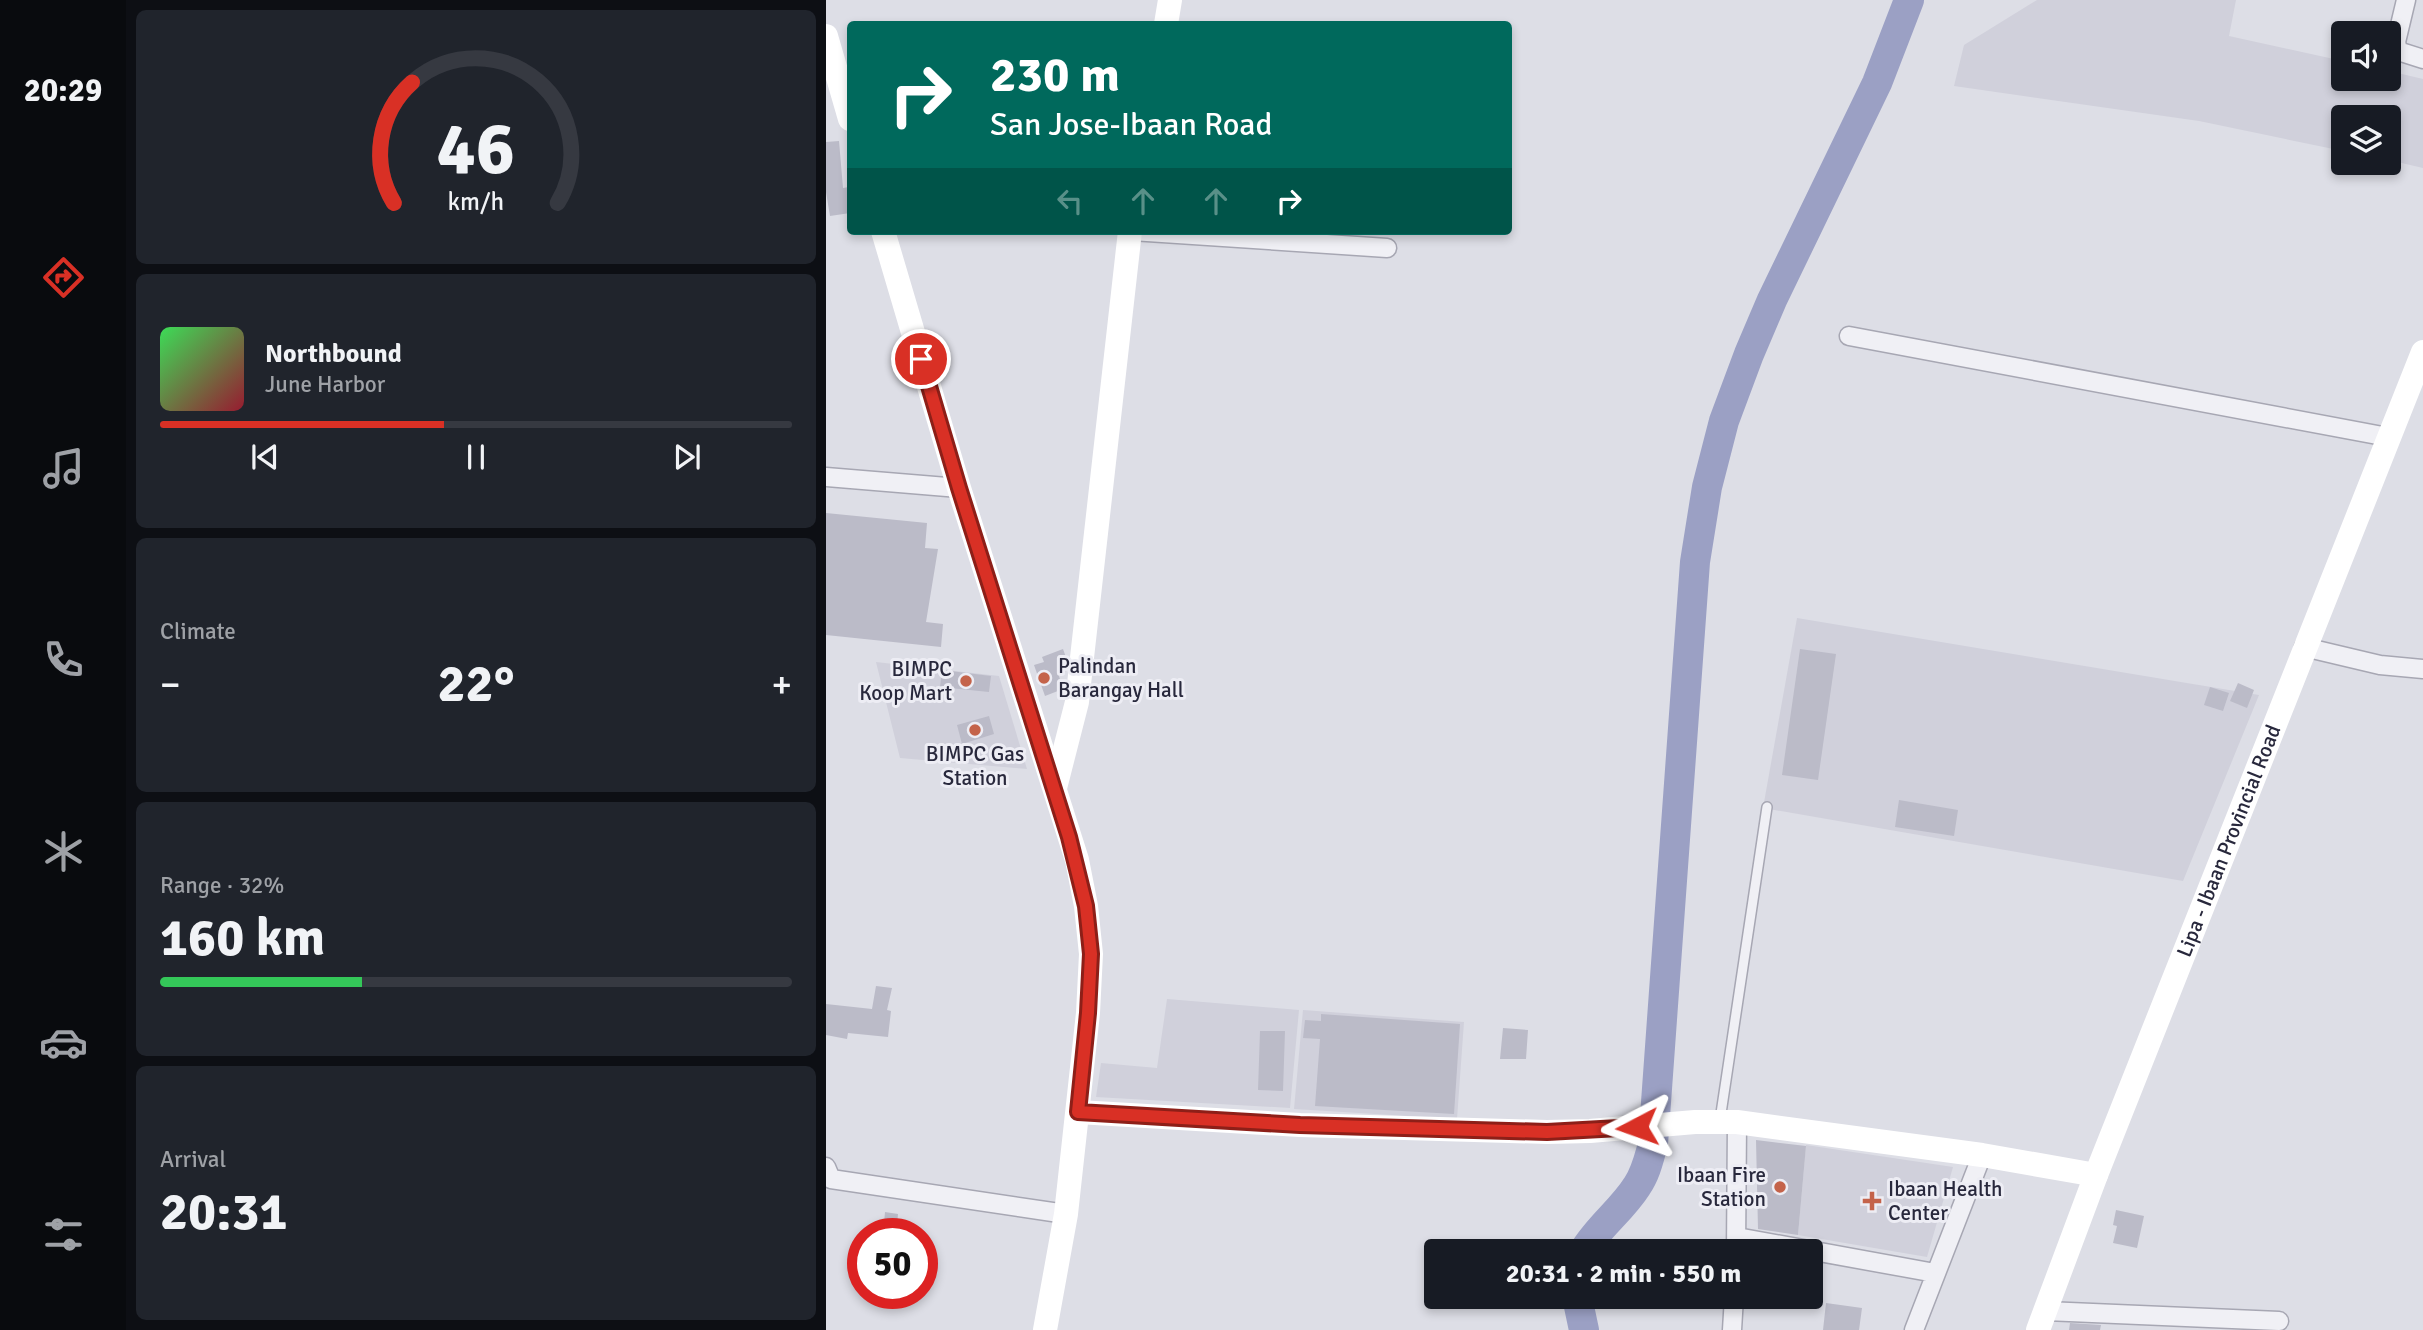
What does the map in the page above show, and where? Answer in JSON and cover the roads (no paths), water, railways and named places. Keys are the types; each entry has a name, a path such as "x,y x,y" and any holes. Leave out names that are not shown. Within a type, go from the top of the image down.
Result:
{"main road":[{"path":"1166,21 1170,0"},
{"path":"826,36 847,109"},
{"path":"884,235 959,488 1077,860 1086,906 1091,954 1088,1013 1066,1214 1045,1330"},
{"path":"1055,789 1077,702 1131,235"},
{"name":"Lipa - Ibaan Provincial Road","path":"2042,1320 2096,1175 2423,352"},
{"path":"1078,1112 1300,1125 1547,1132 1728,1122 1982,1156 2096,1175"}],"street":[{"path":"2406,0 2396,42 2398,51 2423,59"},
{"path":"1191,235 1387,248"},
{"path":"1849,336 2388,437"},
{"path":"826,477 959,488"},
{"path":"2304,647 2380,665 2423,669"},
{"path":"1728,1122 1737,1239"},
{"path":"1914,1330 1982,1156"},
{"path":"826,1167 831,1179 1066,1214"},
{"path":"1823,1257 1935,1273"},
{"path":"1732,1330 1733,1309"},
{"path":"2042,1320 2279,1321"}],"lane":[{"path":"1728,1122 1767,807"}],"waterway":[{"path":"1592,1239 1637,1186 1645,1171 1653,1144 1695,562 1707,487 1724,421 1749,354 1772,300 1877,83 1909,0"},
{"path":"1580,1309 1584,1330"}],"place":[{"name":"Palindan Barangay Hall","path":"1044,678"},
{"name":"BIMPC Koop Mart","path":"966,681"},
{"name":"BIMPC Gas Station","path":"975,730"},
{"name":"Ibaan Fire Station","path":"1780,1187"},
{"name":"Ibaan Health Center","path":"1872,1201"}]}
